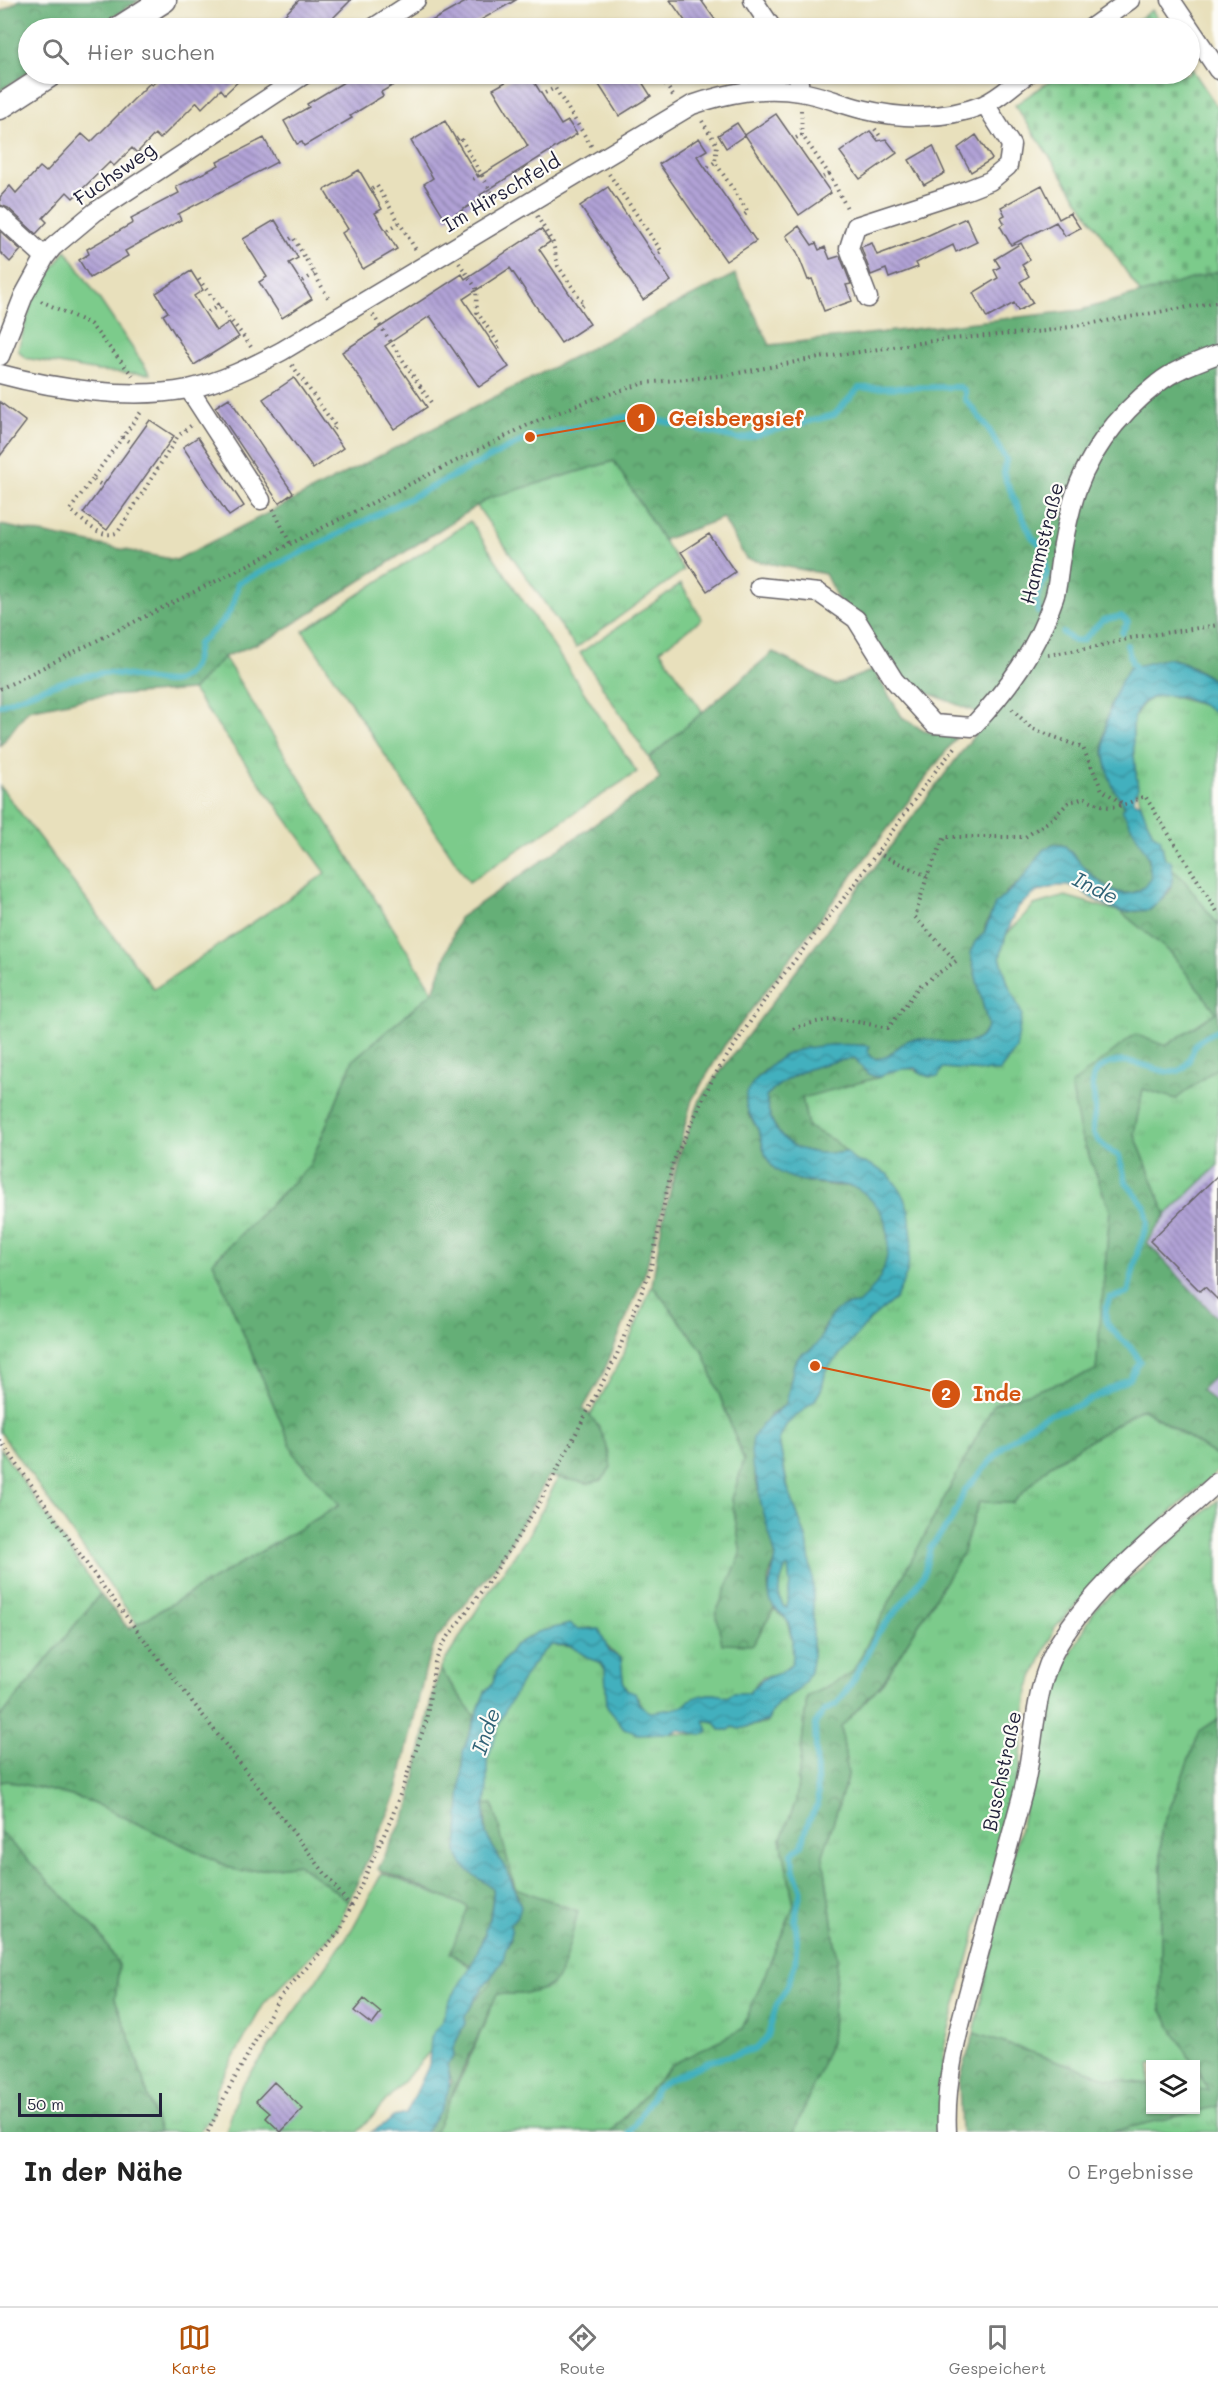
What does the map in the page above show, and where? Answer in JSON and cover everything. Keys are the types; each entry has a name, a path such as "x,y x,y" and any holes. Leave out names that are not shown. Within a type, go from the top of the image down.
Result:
{"main road":[{"path":"136,18 164,0"},
{"path":"0,107 36,84"}],"street":[{"path":"388,18 416,0"},
{"path":"753,0 765,18"},
{"path":"1105,18 1130,0"},
{"path":"1171,0 1183,18"},
{"path":"1200,43 1218,70"},
{"name":"Fuchsweg","path":"0,356 24,295 45,257 94,212 290,84"},
{"name":"Im Hirschfeld","path":"0,374 88,391 147,393 189,389 234,375 282,351 687,108 719,96 794,84"},
{"name":"Im Hirschfeld","path":"801,84 860,109 915,118 956,113 985,104 1014,84"},
{"path":"868,298 849,248 856,226 990,181 1008,166 1011,145 985,104"},
{"path":"0,216 45,257"},
{"name":"Hammstraße","path":"972,728 1000,698 1027,658 1055,595 1077,484 1093,453 1112,427 1157,383 1218,354"},
{"path":"189,389 261,500"},
{"path":"759,587 819,593 856,619 894,680 934,724 972,728"},
{"name":"Buschstraße","path":"947,2132 946,2106 955,2045 1024,1790 1042,1682 1058,1645 1103,1587 1218,1482"}],"path":[{"path":"667,84 717,145 715,162 748,212 742,216"},
{"path":"799,84 802,135 829,174 856,226"},
{"path":"545,93 555,88 599,159 662,252 656,255"},
{"path":"796,138 802,135"},
{"path":"457,139 460,137 505,216"},
{"path":"708,167 715,162"},
{"path":"473,179 481,174"},
{"path":"823,177 829,174"},
{"path":"372,189 377,186 424,265"},
{"path":"528,202 550,235 556,267 584,303 581,305"},
{"path":"632,218 637,215"},
{"path":"388,230 399,223"},
{"path":"290,239 293,237 339,317"},
{"path":"449,250 476,288 476,313 500,346 498,348"},
{"path":"303,280 314,274"},
{"path":"200,279 235,322 261,362"},
{"path":"24,295 90,324 147,393 148,402 70,510 103,535 118,532 178,436 206,414"},
{"path":"364,301 418,387 432,404"},
{"path":"0,689 534,422 644,383 728,375 806,360 939,340 1046,331 1218,302"},
{"path":"208,312 220,305"},
{"path":"282,351 311,395 336,427 333,429"},
{"path":"122,437 130,443"},
{"path":"92,479 100,484"},
{"path":"261,500 270,503 290,543"},
{"path":"1027,658 1096,647 1131,638 1218,625"},
{"path":"1000,698 1031,728 1083,748 1102,790 1125,805"},
{"path":"208,2132 226,2094 279,1998 340,1931 392,1817 426,1722 435,1662 443,1644 491,1578 535,1511 616,1358 650,1271 673,1162 714,1076 772,989 854,885 933,774 972,728"},
{"path":"793,1029 837,1018 888,1028 921,985 956,961 915,917 927,876 945,837 1026,837 1052,819 1069,802 1085,798 1106,808 1125,805 1145,796 1218,913"},
{"path":"877,852 927,876"},
{"path":"0,1440 98,1580 351,1907"}],"shaded area":[{"path":"1218,1165 1218,1319 1147,1242 1166,1215"},
{"path":"1218,1372 1218,1404 1201,1390"}],"green space":[{"path":"20,0 140,0 112,18 18,18 18,79 0,91 0,12"},
{"path":"1152,10 1157,18 1140,18"},
{"path":"1200,81 1218,108 1218,271 1141,294 1015,105 1045,84 1200,84"},
{"path":"66,250 150,374 98,371 25,358 18,350 33,297"},
{"path":"1218,271 1218,683 1183,662 1160,660 1129,683 1114,698 1103,743 1106,763 1113,783 1148,858 1151,879 1140,890 1128,893 1116,891 1093,876 1065,846 1053,844 1043,850 1020,882 1007,891 970,953 988,1025 982,1035 974,1041 954,1044 912,1039 887,1056 876,1060 870,1057 869,1047 783,1056 757,1077 748,1114 760,1134 769,1163 795,1179 833,1186 854,1187 868,1195 883,1216 888,1242 884,1269 878,1285 858,1305 846,1305 824,1327 819,1345 801,1354 794,1364 786,1404 770,1415 755,1476 776,1557 768,1581 774,1609 753,1645 722,1644 716,1613 741,1554 732,1499 744,1460 703,1351 652,1285 662,1223 680,1153 701,1097 988,717 874,671 902,717 924,731 956,738 724,1046 692,1100 644,1276 602,1376 583,1409 595,1421 603,1436 611,1468 602,1480 588,1483 548,1476 501,1559 437,1638 426,1667 396,1796 349,1901 298,1864 240,1872 92,1802 7,1781 0,1782 0,1718 100,1594 129,1629 340,1505 295,1455 213,1262 310,1165 353,1060 433,992 459,918 660,779 649,758 773,652 835,685 873,670 825,574 746,559 723,518 663,540 614,461 489,498 273,637 224,657 192,690 94,697 28,710 0,746 0,525 176,560 735,274 770,345 1081,310"},
{"path":"614,461 684,570 576,648 477,506 489,498"},
{"path":"470,521 637,772 469,882 303,631"},
{"path":"681,584 702,619 660,650 703,712 649,758 580,653"},
{"path":"224,657 433,992 353,1060 310,1165 213,1262 295,1455 340,1505 137,1624 0,1432 0,786 154,989 326,873 192,690"},
{"path":"1163,694 1206,706 1218,714 1218,925 1184,880 1173,870 1171,861 1165,859 1139,797 1133,746 1135,717 1146,702"},
{"path":"1173,870 1184,880 1218,925 1218,1067 1176,1099 1143,1089 1134,1133 1166,1215 1147,1242 1218,1319 1218,1372 1201,1390 1218,1404 1218,1457 1142,1408 1049,1466 1013,1503 979,1502 962,1554 883,1682 841,1727 848,1775 823,1855 837,1959 831,2042 794,2132 611,2132 673,2064 742,2029 794,1905 781,1839 796,1801 807,1697 852,1673 994,1404 1096,1371 1110,1210 1080,1133 1071,1085 1135,1034 1166,1046 1216,1012 1171,953 1121,912 1150,910 1170,891"},
{"path":"1065,896 1121,912 1171,953 1217,1012 1165,1046 1080,1133 1110,1210 1096,1372 994,1404 852,1673 807,1697 796,1801 781,1839 794,1905 742,2030 673,2064 611,2132 434,2132 465,2069 497,1994 522,1994 578,1912 515,1888 492,1804 485,1805 487,1763 495,1734 511,1699 531,1667 552,1645 572,1647 590,1659 600,1662 605,1669 607,1707 624,1728 649,1734 655,1732 702,1735 706,1726 703,1720 715,1722 720,1730 729,1730 733,1727 739,1729 768,1722 771,1712 779,1702 798,1690 813,1655 813,1586 807,1540 788,1488 779,1440 786,1425 815,1400 822,1388 826,1370 871,1319 896,1298 909,1211 901,1191 889,1175 871,1165 855,1161 835,1141 808,1127 802,1097 880,1077 893,1070 905,1068 929,1077 942,1068 999,1072 1016,1049 1016,1000 1008,984 1000,957 1006,935 1034,905"},
{"path":"855,1058 868,1073 880,1077 802,1098 808,1127 835,1141 846,1152 815,1153 791,1145 775,1126 769,1113 766,1096 786,1080 807,1069"},
{"path":"1218,1067 1218,1165 1166,1215 1134,1133 1143,1089 1176,1099"},
{"path":"652,1285 703,1351 744,1461 732,1499 741,1554 716,1613 753,1644 774,1609 787,1620 795,1655 792,1664 777,1675 763,1677 749,1693 734,1693 727,1697 704,1695 690,1700 681,1707 650,1713 639,1704 638,1697 627,1691 623,1680 621,1659 592,1628 577,1629 570,1624 538,1632 514,1646 497,1670 493,1683 485,1692 475,1717 440,1669 483,1600 530,1533 558,1478 588,1483 602,1480 611,1468 599,1428 590,1415 624,1351"},
{"path":"1142,1408 1218,1457 1218,1471 1124,1553 1055,1628 1028,1689 1018,1786 944,2047 940,2132 794,2132 831,2042 837,1959 823,1855 848,1775 841,1727 883,1682 962,1554 979,1502 1013,1503 1049,1466"},
{"path":"0,1448 100,1594 0,1718"},
{"path":"1218,1500 1218,1719 1200,1731 1161,1832 1161,2009 1191,2060 1146,2060 1146,2084 1114,2080 974,2033 1054,1685 1095,1609"},
{"path":"788,1566 790,1584 787,1608 781,1602 779,1588"},
{"path":"440,1669 475,1717 463,1752 457,1851 466,1868 492,1887 492,1907 487,1928 471,1966 450,1953 468,1907 378,1869 409,1808 431,1700"},
{"path":"1218,1719 1218,2106 1200,2110 1200,2089 1208,2090 1200,2073 1200,2060 1191,2060 1161,2009 1161,1831 1200,1731"},
{"path":"7,1781 92,1802 240,1872 298,1864 349,1901 337,1929 265,2002 216,2089 213,2115 199,2132 159,2132 133,2046 115,1999 119,1965 98,1931 0,1832 0,1782"},
{"path":"493,1804 515,1888 578,1911 558,1978 546,1988 538,1991 522,1994 497,1994 438,2125 434,2132 425,2132 452,2082 447,2065 454,2056 453,2048 465,2023 465,2017 504,1959 503,1953 511,1939 509,1924 518,1916 517,1894 508,1873 486,1835 485,1805"},
{"path":"0,1832 98,1931 119,1965 115,1999 133,2046 159,2132 0,2132"},
{"path":"382,1873 468,1907 450,1953 492,1982 358,2132 226,2132 239,2090 351,1931"},
{"path":"974,2033 1114,2080 1146,2084 1146,2114 1185,2114 1111,2132 961,2132 959,2083"},
{"path":"1200,2075 1209,2091 1200,2090"},
{"path":"1218,2106 1218,2132 1111,2132 1185,2114 1200,2114 1200,2110"}],"water":[{"path":"1168,658 1187,664 1218,683 1218,714 1184,698 1160,696 1149,699 1140,706 1134,718 1133,742 1138,788 1134,798 1135,802 1140,803 1153,834 1160,838 1165,859 1171,861 1173,877 1166,894 1150,910 1121,912 1091,898 1076,886 1057,886 1037,892 1018,907 1006,935 1000,957 1008,984 1022,1014 1016,1049 999,1072 943,1068 938,1077 934,1077 923,1074 916,1068 893,1071 880,1077 868,1073 855,1058 796,1074 766,1096 774,1126 792,1145 816,1153 847,1152 855,1161 871,1165 889,1175 901,1191 909,1211 912,1238 907,1273 896,1298 871,1319 826,1370 822,1388 815,1400 786,1425 779,1440 787,1486 807,1540 813,1586 813,1655 806,1680 798,1690 779,1702 771,1712 768,1721 739,1729 733,1727 729,1730 720,1730 715,1722 704,1720 708,1731 702,1735 679,1730 671,1733 637,1734 624,1728 607,1707 605,1669 600,1662 590,1659 572,1647 563,1645 552,1645 543,1652 529,1669 501,1718 487,1761 484,1817 486,1835 508,1873 521,1907 518,1916 509,1924 511,1937 505,1949 504,1959 465,2017 465,2023 453,2048 454,2056 447,2065 449,2083 445,2100 426,2132 371,2132 393,2117 406,2114 429,2065 431,2037 442,2021 449,2001 471,1966 490,1919 492,1887 466,1868 457,1851 463,1752 485,1692 493,1683 497,1670 514,1646 538,1632 570,1624 577,1629 599,1629 610,1652 621,1659 623,1680 627,1691 635,1692 639,1704 650,1712 681,1707 690,1700 704,1695 727,1697 733,1693 749,1693 760,1681 781,1673 791,1665 793,1650 788,1623 773,1605 769,1593 776,1557 752,1464 753,1438 761,1425 786,1404 794,1364 801,1354 818,1343 836,1311 845,1306 858,1304 876,1284 886,1260 888,1236 881,1212 860,1190 845,1185 792,1178 771,1165 759,1132 748,1111 747,1094 756,1079 776,1061 794,1051 838,1045 870,1046 868,1051 870,1057 876,1059 887,1056 912,1039 965,1043 975,1041 983,1035 988,1025 970,953 975,942 984,933 995,904 1020,882 1043,850 1053,844 1065,846 1093,876 1116,892 1128,894 1140,890 1151,879 1149,858 1122,810 1125,806 1113,787 1105,756 1109,711 1129,668","holes":["788,1567 790,1584 787,1608 781,1602 779,1593 785,1569"]}],"building":[{"path":"299,0 351,0 333,18 282,18"},
{"path":"469,0 516,0 484,18 437,18"},
{"path":"670,0 701,0 714,18 683,18"},
{"path":"149,84 236,84 225,94 221,89 202,108 197,102 160,139 155,134 137,153 132,148 114,166 110,162 73,198 67,192 43,218 47,222 36,234 8,208 0,205 0,197 10,186 16,193 40,167 46,172 82,134 91,142"},
{"path":"341,84 395,84 381,92 383,96 350,116 352,118 304,146 302,142 297,144 284,121 309,107 307,104"},
{"path":"502,84 535,84 561,125 568,121 577,134 480,195 482,198 446,220 424,184 433,178 411,141 445,121 478,177 528,146 493,89"},
{"path":"598,84 643,84 651,96 619,116"},
{"path":"776,114 831,193 799,215 745,135"},
{"path":"737,123 745,135 726,148 718,135"},
{"path":"870,131 878,141 886,139 897,153 860,179 840,152"},
{"path":"976,135 992,159 971,172 958,148"},
{"path":"264,138 277,162 178,214 181,220 125,251 128,256 90,278 79,260 89,254 87,249 133,223 131,218 179,193 176,187 219,165 217,162"},
{"path":"699,138 707,150 697,156 756,241 726,261 659,164"},
{"path":"933,146 945,173 924,185 909,160"},
{"path":"359,170 382,209 375,213 397,249 363,269 342,233 348,229 324,190"},
{"path":"1042,185 1059,219 1070,213 1080,228 1065,236 1056,222 1011,245 1000,226 1004,223 1001,217 1005,215 1001,207"},
{"path":"608,187 671,281 643,300 580,206"},
{"path":"966,218 977,242 956,252 953,245 916,263 918,267 889,278 886,269 871,275 861,247 872,243 877,255"},
{"path":"275,220 298,258 289,263 312,299 282,318 259,282 267,277 243,239"},
{"path":"799,226 812,245 816,243 819,250 825,247 830,259 840,256 851,284 846,285 852,301 824,311 812,279 808,280 797,252 786,236"},
{"path":"541,229 550,242 539,249 590,324 561,343 510,268 463,299 509,367 479,387 430,316 385,346 427,407 394,429 342,352 462,274 465,279"},
{"path":"0,231 21,250 10,262 0,252"},
{"path":"1021,243 1030,260 1022,265 1029,276 1020,282 1033,303 1018,311 1014,303 987,318 973,293 998,278 994,270 1000,267 995,259"},
{"path":"191,271 203,290 194,296 216,331 229,322 239,337 194,365 163,315 168,312 156,293"},
{"path":"294,378 343,448 313,469 263,399"},
{"path":"229,398 293,493 279,503 215,407"},
{"path":"0,402 26,422 0,456"},
{"path":"150,420 174,436 107,530 83,513"},
{"path":"198,437 244,506 229,516 183,447"},
{"path":"709,534 735,572 707,591 681,552"},
{"path":"1218,1175 1218,1300 1205,1287 1200,1291 1150,1241"},
{"path":"364,1999 381,2013 372,2025 354,2011"},
{"path":"274,2082 303,2109 281,2132 266,2118 270,2113 256,2101"}],"waterway":[{"path":"0,705 63,682 102,673 161,682 176,681 182,678 193,666 198,644 226,618 238,583 530,437 636,415 740,439 834,415 859,388 960,387 965,391 965,399 988,428 1006,460 1004,473 1006,481 1032,537 1044,548 1047,574 1036,599 1038,612"},
{"path":"1063,633 1074,641 1083,640 1103,620 1121,616 1128,622 1122,632"},
{"path":"1127,645 1132,663 1139,671"},
{"path":"630,2132 658,2087 668,2080 711,2061 755,2049 768,2036 776,2006 787,1987 795,1964 797,1938 795,1920 801,1889 794,1871 792,1853 802,1845 809,1820 818,1804 815,1724 824,1711 837,1704 853,1681 878,1633 924,1574 930,1548 951,1521 965,1490 1004,1446 1029,1426 1045,1416 1080,1405 1129,1379 1140,1362 1136,1353 1109,1327 1106,1309 1110,1298 1128,1293 1138,1250 1148,1222 1145,1207 1126,1182 1119,1156 1102,1145 1094,1133 1093,1077 1102,1067 1120,1061 1164,1071 1178,1071 1188,1062 1198,1042 1218,1030"}],"place":[{"name":"Geisbergsief","path":"530,437"},
{"name":"Inde","path":"815,1366"}]}
